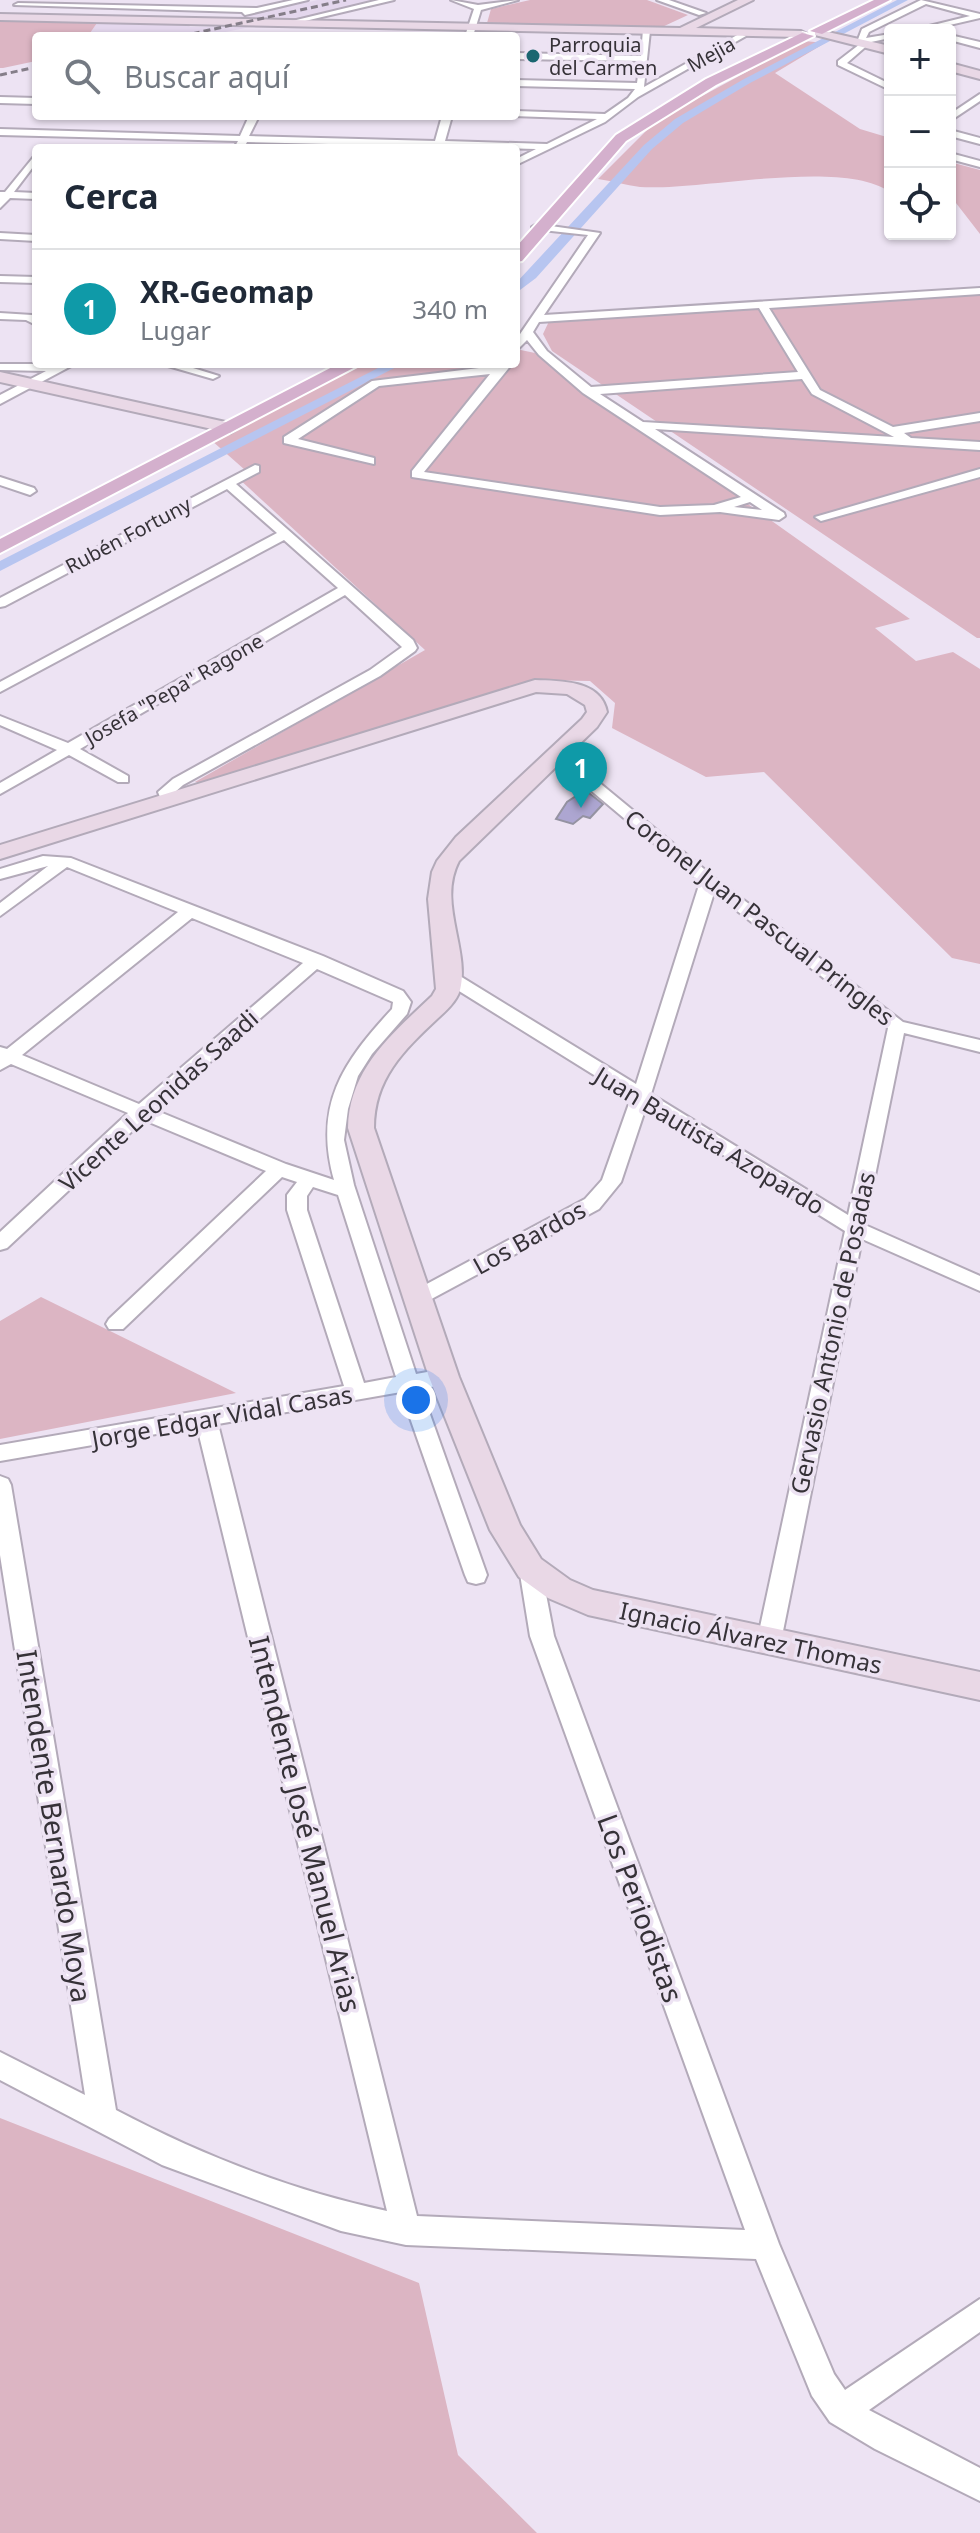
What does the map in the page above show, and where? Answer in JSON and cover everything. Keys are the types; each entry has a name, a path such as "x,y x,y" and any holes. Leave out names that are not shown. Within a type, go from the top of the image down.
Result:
{"main road":[{"path":"667,31 730,0"},
{"path":"681,31 747,0"},
{"path":"812,34 873,0"},
{"path":"520,250 621,138 711,82 884,0"},
{"path":"4,17 294,23 470,32 812,34 884,48"},
{"path":"956,69 980,75"},
{"path":"0,547 338,368"},
{"path":"0,540 344,368"},
{"path":"0,377 227,427"},
{"path":"0,852 535,686 572,688 595,702 597,712 590,723 464,842 443,870 440,890 448,989 443,1000 374,1071 363,1092 359,1111 361,1128 444,1377 506,1530 530,1568"},
{"name":"Ignacio Álvarez Thomas","path":"530,1568 559,1589 588,1602 980,1686"}],"street":[{"path":"212,0 300,1"},
{"path":"293,32 294,23 390,0"},
{"path":"455,0 478,8 514,0"},
{"path":"661,0 702,13"},
{"path":"884,84 841,63 860,42 865,31 926,0 980,16"},
{"path":"208,21 300,1"},
{"path":"4,17 20,2 255,10"},
{"path":"470,32 478,8"},
{"path":"897,13 936,24"},
{"path":"944,24 980,16"},
{"path":"520,83 639,90 646,31"},
{"name":"Mejia","path":"520,160 607,116 639,90 742,36"},
{"path":"860,42 884,37"},
{"path":"956,39 980,45"},
{"path":"520,56 644,59"},
{"path":"956,113 980,97"},
{"path":"0,100 32,101"},
{"path":"956,104 980,110"},
{"path":"520,114 607,116"},
{"path":"241,143 252,120"},
{"path":"439,144 446,120"},
{"path":"45,144 55,129"},
{"path":"0,132 55,129 241,143 307,144"},
{"path":"956,135 980,141"},
{"path":"520,147 549,147"},
{"path":"956,158 980,164"},
{"path":"0,205 4,195 32,165"},
{"path":"4,195 32,196"},
{"path":"520,342 595,233 540,228"},
{"path":"0,236 32,238"},
{"path":"0,279 32,280"},
{"path":"535,319 980,291"},
{"path":"762,305 816,392 912,442"},
{"path":"0,316 32,320"},
{"path":"501,368 416,474 660,511 715,509 779,516 587,391 543,353 527,332"},
{"path":"0,367 32,367"},
{"path":"0,400 61,368"},
{"path":"182,368 213,376"},
{"path":"370,461 288,440 376,383 488,368"},
{"path":"587,391 806,375"},
{"path":"891,431 980,417"},
{"path":"640,425 980,446"},
{"name":"Rubén Fortuny","path":"0,603 255,469"},
{"path":"821,517 980,473"},
{"path":"0,481 30,491"},
{"path":"167,799 166,792 178,782 375,673 410,648 287,533 228,483"},
{"path":"715,509 751,498"},
{"path":"0,688 287,533"},
{"name":"Josefa \"Pepa\" Ragone","path":"0,789 347,588"},
{"path":"0,720 69,749 123,779"},
{"name":"Coronel Juan Pascual Pringles","path":"554,756 897,1026 980,1046"},
{"path":"0,874 43,861 65,861 317,960 397,995 402,1002 401,1010 358,1057 341,1093 334,1133 347,1191 407,1385 476,1575"},
{"path":"0,911 65,861"},
{"name":"Los Bardos","path":"417,1298 592,1204 611,1182 709,881"},
{"path":"3,1058 190,911"},
{"name":"Vicente Leonidas Saadi","path":"0,1243 141,1112 317,960"},
{"name":"Juan Bautista Azopardo","path":"449,977 853,1227 980,1284"},
{"name":"Gervasio Antonio de Posadas","path":"769,1641 897,1026"},
{"path":"3,1058 279,1169 347,1191"},
{"path":"116,1324 279,1169"},
{"path":"309,1179 297,1195 297,1210 357,1392"},
{"name":"Jorge Edgar Vidal Casas","path":"0,1453 444,1377"},
{"name":"Intendente José Manuel Arias","path":"206,1419 406,2230"},
{"name":"Intendente Bernardo Moya","path":"0,1485 103,2119"},
{"name":"Los Periodistas","path":"530,1568 542,1636 765,2245 823,2385 841,2411"},
{"path":"0,2065 186,2161 341,2216 406,2230 765,2245"},
{"path":"980,2314 841,2411 886,2438 980,2485"}],"shaded area":[{"path":"318,0 382,0 288,21 233,18"},
{"path":"530,0 647,0 688,15 660,28 487,23 491,9"},
{"path":"0,21 97,23 91,32 32,32 32,62 0,68"},
{"path":"97,23 255,26 226,32 91,32"},
{"path":"804,41 825,43 775,73 860,129 884,136 884,189 868,182 839,177 770,178 666,187 640,187 598,179 656,121"},
{"path":"956,164 980,170 980,234 956,203"},
{"path":"980,290 980,638 552,351 543,334 552,315"},
{"path":"520,350 535,353 910,619 875,628 916,661 953,652 980,669 980,964 952,958 764,772 706,777 612,728 615,703 590,681 536,680 202,784 195,782 425,650 237,477 245,470 211,440 349,368 520,368"},
{"path":"41,1297 236,1393 0,1439 0,1321"},
{"path":"0,2118 419,2283 458,2455 537,2533 0,2533"}],"building":[{"path":"585,790 603,804 590,818 583,816 573,824 556,819 567,802"}],"waterway":[{"path":"520,286 648,147 679,121 747,81 904,0"},
{"path":"0,567 388,368"}],"railway":[{"path":"200,32 346,0"},
{"path":"0,75 32,68"}],"place":[{"name":"Parroquia del Carmen","path":"533,56"},
{"name":"XR-Geomap","path":"581,808"}]}
